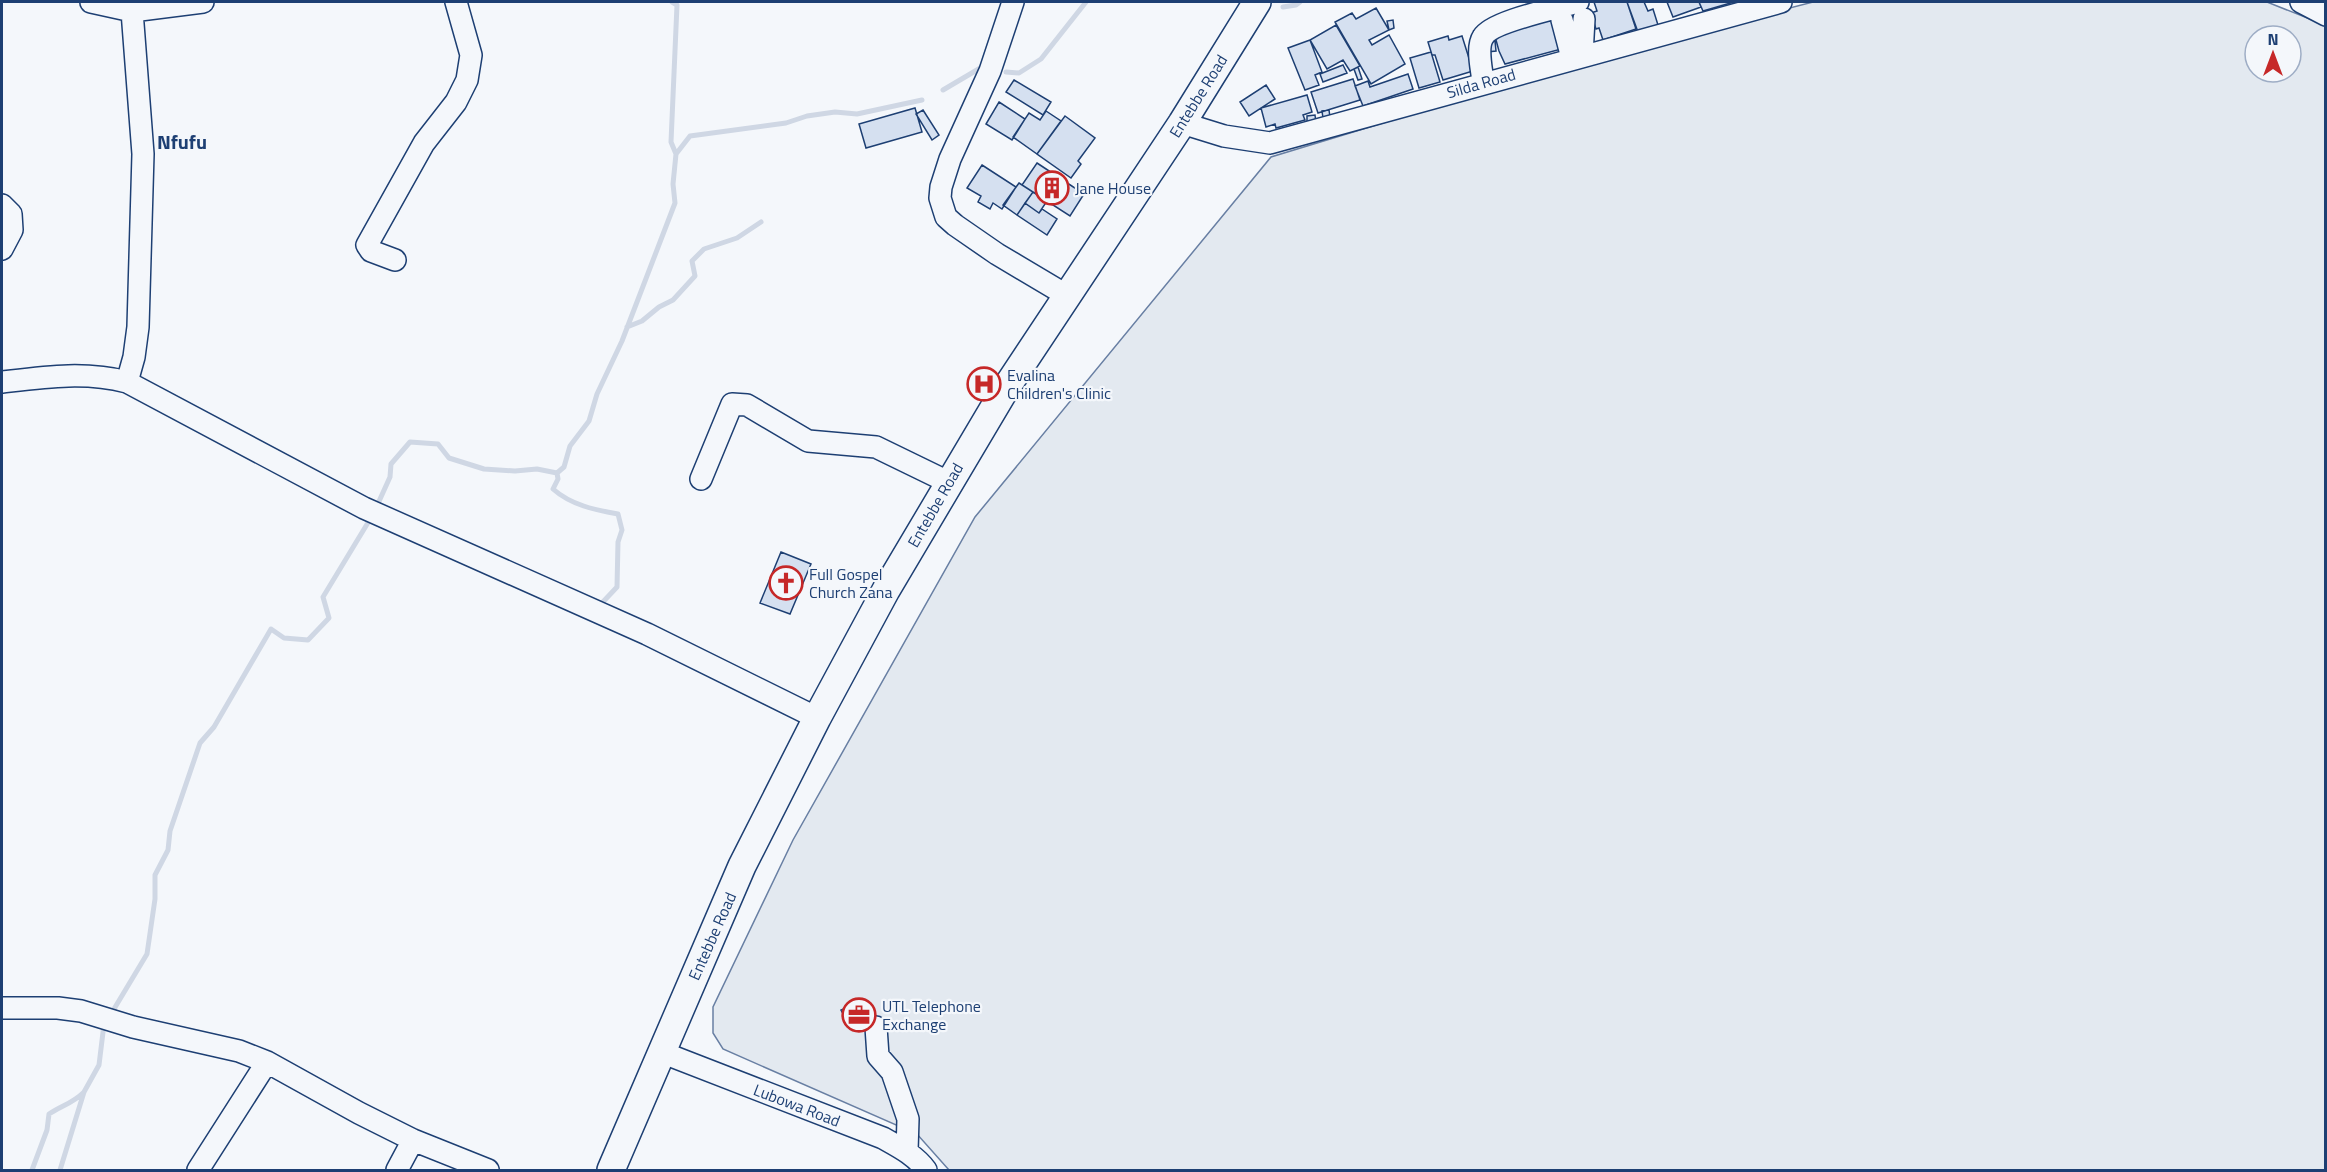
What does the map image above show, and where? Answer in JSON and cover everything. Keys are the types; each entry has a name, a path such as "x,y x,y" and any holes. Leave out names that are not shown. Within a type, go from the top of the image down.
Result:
{"main road":[{"name":"Entebbe Road","path":"611,1170 742,866 886,590 1004,391 1182,123 1257,2"}],"street":[{"path":"91,2 132,11 203,2"},
{"path":"395,260 371,251 367,245 424,143 456,102 467,80 471,55 456,2"},
{"path":"1013,2 990,70 950,159 940,198 946,217 955,225 997,254 1066,295"},
{"name":"Silda Road","path":"1182,123 1224,136 1270,143 1484,82 1781,2"},
{"path":"2301,2 2325,15"},
{"path":"1484,82 1480,50 1482,37 1489,30 1510,21 1581,10 1577,57"},
{"path":"127,382 134,357 138,327 143,154 132,11"},
{"path":"1562,21 1577,57"},
{"path":"2,206 11,214 12,230 2,249"},
{"path":"2,382 62,375 99,376 127,382 370,510 647,634 818,718"},
{"path":"701,479 732,404 747,405 808,441 876,447 948,482"},
{"path":"2,1008 58,1008 109,1018 148,1031 225,1047 267,1062 413,1140 488,1170"},
{"path":"876,1027 878,1056 892,1072 908,1119 907,1151"},
{"name":"Lubowa Road","path":"661,1052 883,1138 907,1151 926,1170"},
{"path":"198,1170 267,1062"},
{"path":"398,1170 413,1140"}],"shaded area":[{"path":"1813,2 2267,2 2325,25 2325,1170 949,1170 917,1134 723,1049 713,1033 713,1007 793,840 975,517 1271,157 1606,55"}],"building":[{"path":"1594,2 1627,2 1636,29 1603,40 1599,28 1596,29 1591,13 1597,11"},
{"path":"1627,2 1644,2 1648,11 1653,9 1658,25 1638,32"},
{"path":"1667,2 1699,2 1701,7 1673,17"},
{"path":"1699,2 1734,2 1703,11"},
{"path":"1376,8 1389,30 1369,40 1372,45 1389,35 1405,64 1371,84 1335,22 1352,13 1356,19"},
{"path":"1554,11 1565,48 1505,64 1496,40 1500,33"},
{"path":"1393,20 1394,28 1389,30 1387,21"},
{"path":"1336,25 1360,66 1350,71 1343,60 1327,69 1310,40"},
{"path":"1448,36 1449,40 1462,36 1473,71 1443,80 1428,42"},
{"path":"1310,40 1322,72 1315,75 1319,85 1305,90 1288,48"},
{"path":"1495,41 1496,51 1487,52 1487,42"},
{"path":"1431,52 1440,82 1419,88 1410,58"},
{"path":"1343,65 1347,73 1323,82 1320,74"},
{"path":"1358,67 1362,79 1358,80 1354,69"},
{"path":"1408,74 1413,89 1363,106 1355,86 1368,81 1370,87"},
{"path":"1353,79 1360,100 1318,113 1311,92"},
{"path":"1014,80 1051,102 1043,115 1006,92"},
{"path":"1266,85 1275,99 1249,116 1240,102"},
{"path":"1307,95 1312,112 1303,115 1305,120 1276,128 1275,124 1266,127 1261,108"},
{"path":"999,102 1025,119 1012,140 986,124"},
{"path":"915,108 922,132 866,148 859,124"},
{"path":"923,110 939,135 932,140 916,114"},
{"path":"1329,110 1330,117 1323,118 1322,111"},
{"path":"1046,111 1061,121 1037,154 1013,137 1029,113 1040,120"},
{"path":"1315,115 1316,123 1307,124 1307,116"},
{"path":"1065,116 1095,138 1078,161 1081,164 1071,178 1037,154"},
{"name":"Jane House","path":"1037,163 1084,194 1070,216 1022,185"},
{"path":"982,165 1016,187 1002,209 993,203 990,209 978,202 981,196 967,188"},
{"path":"1019,183 1033,192 1017,215 1003,205"},
{"path":"1033,192 1047,201 1039,213 1025,203"},
{"path":"1025,203 1039,213 1042,209 1057,219 1047,235 1017,215"},
{"path":"781,552 811,564 790,614 760,603"},
{"path":"861,1001 871,1020 859,1026 855,1020 848,1023 841,1010"}],"waterway":[{"path":"376,508 390,477 391,464 410,442 438,444 449,458 484,469 515,471 537,469 557,473 564,467 570,446 589,421 597,394 622,341 675,203 673,184 676,154 671,142 677,5 672,2"},
{"path":"1006,72 1019,73 1041,59 1086,2"},
{"path":"1283,7 1300,2"},
{"path":"943,90 982,67"},
{"path":"676,154 690,136 786,123 807,116 835,112 857,114 922,100"},
{"path":"627,327 642,321 659,307 673,300 695,276 692,261 704,249 737,238 761,222"},
{"path":"557,473 558,479 553,489 560,495 584,506 618,514 622,530 618,542 617,587 601,604"},
{"path":"111,1014 147,954 155,899 155,875 168,850 170,831 200,743 214,727 271,629 284,638 308,640 329,618 323,597 372,516"},
{"path":"60,1170 84,1092 99,1065 104,1024"},
{"path":"32,1170 47,1130 49,1114 83,1093"}],"place":[{"name":"Jane House","path":"1052,188"},
{"name":"Evalina Children's Clinic","path":"984,384"},
{"name":"Full Gospel Church Zana","path":"786,583"},
{"name":"UTL Telephone Exchange","path":"859,1015"}],"district":[{"name":"Nfufu","path":"182,141"}]}
